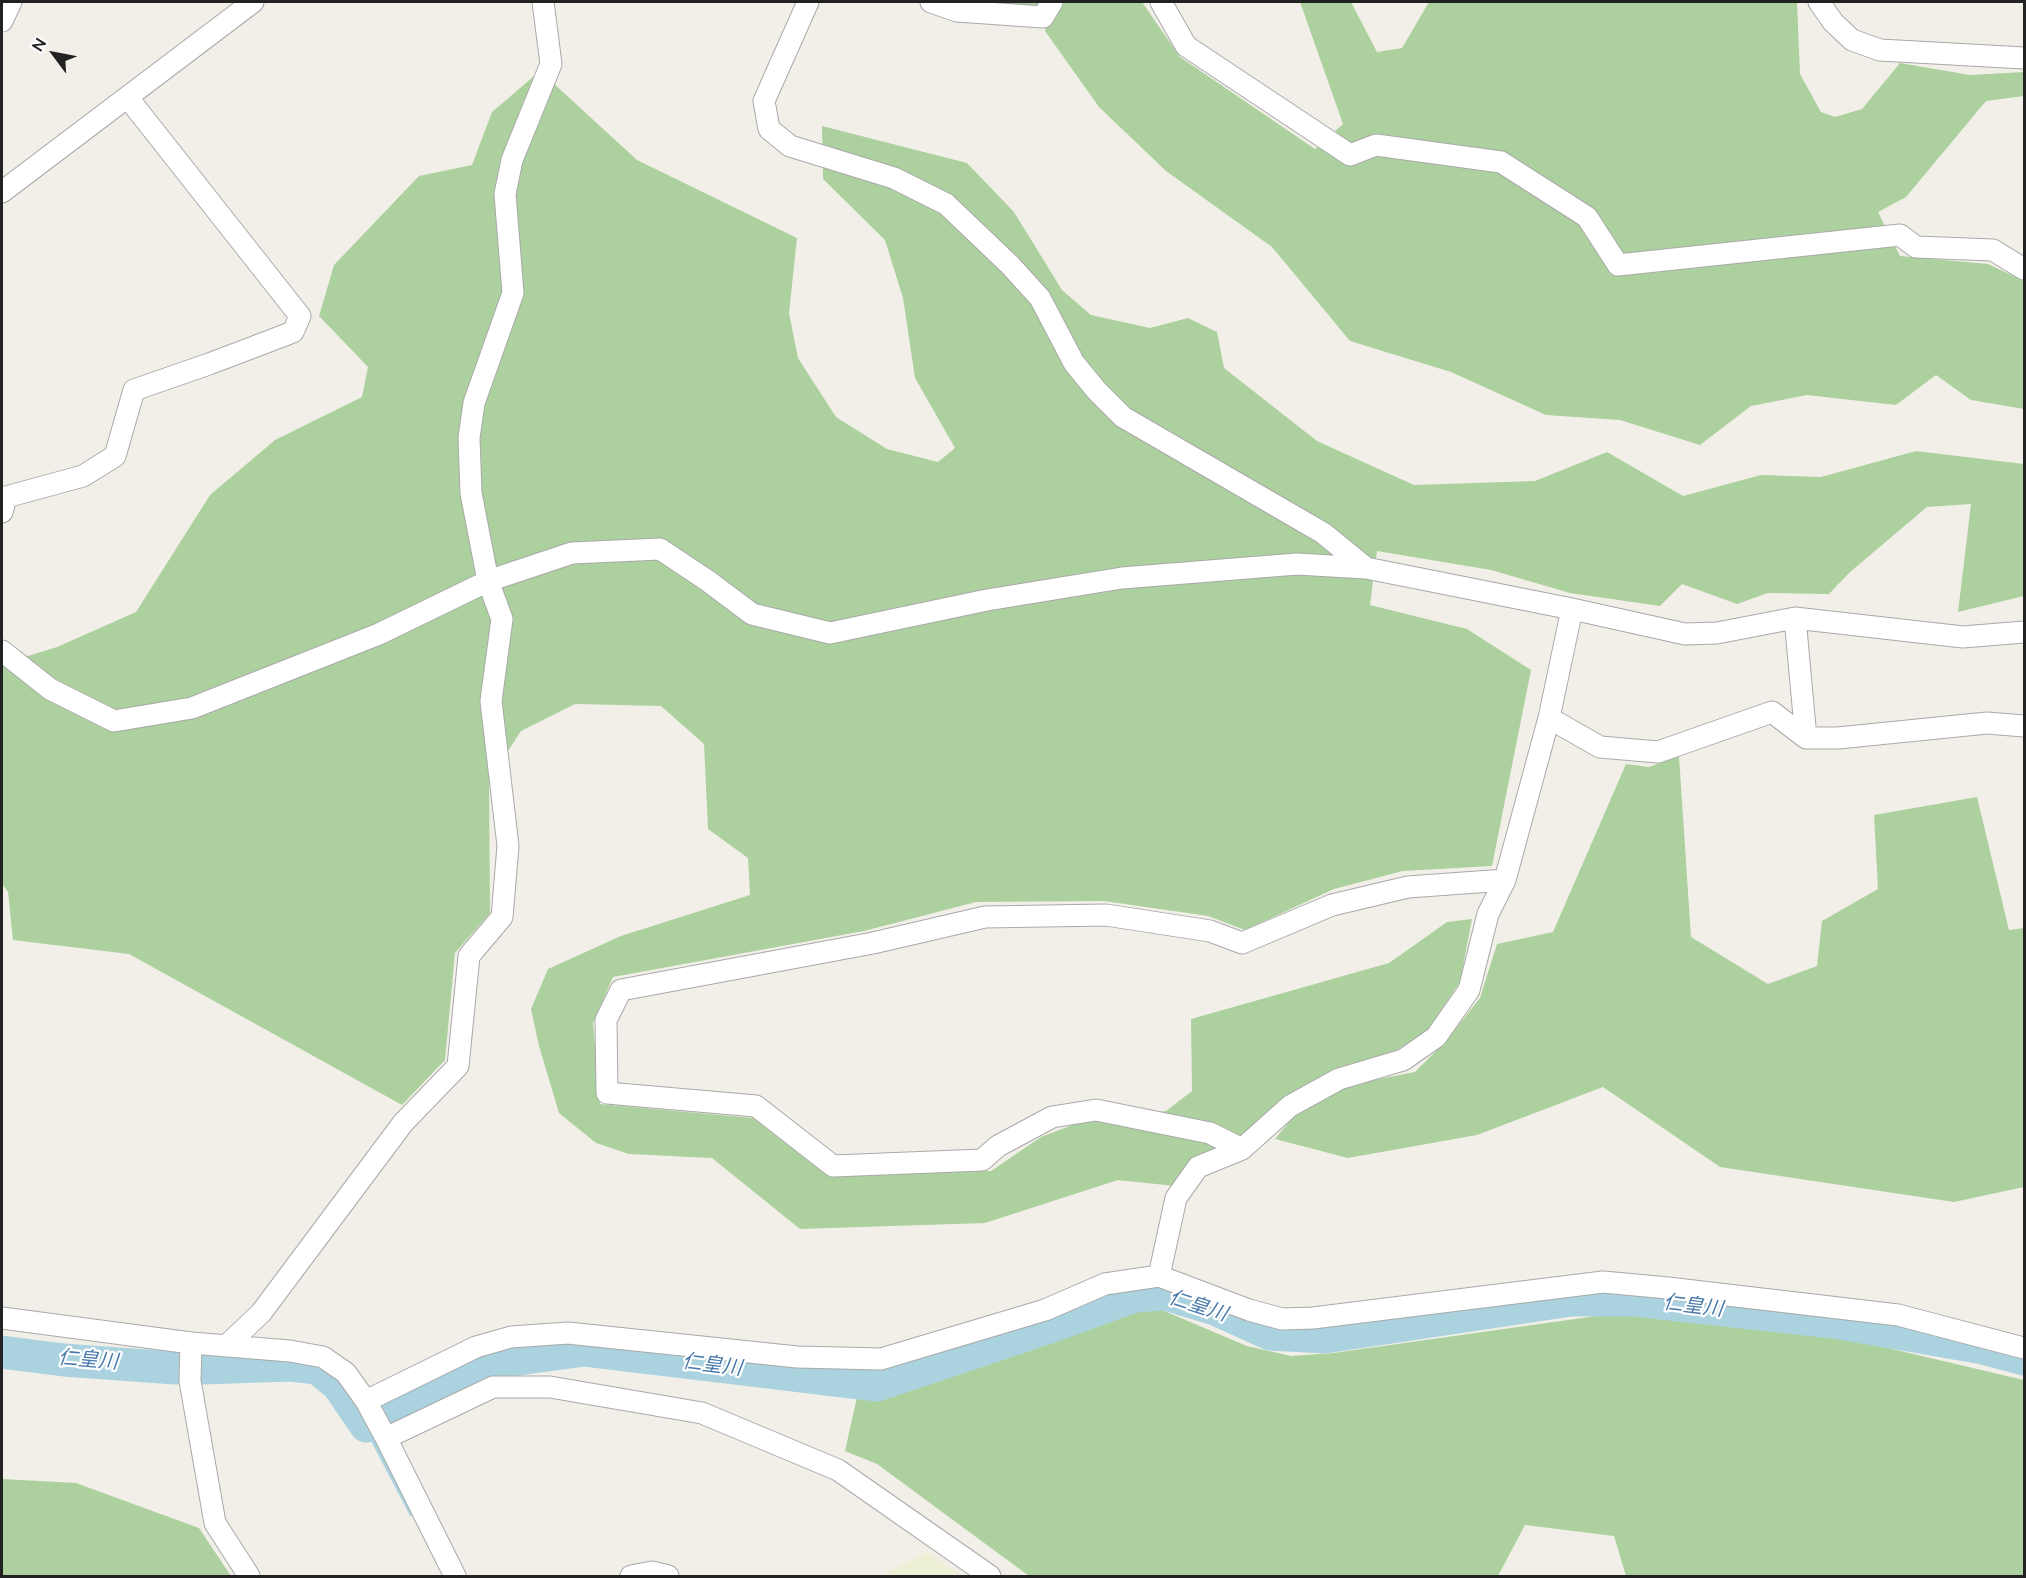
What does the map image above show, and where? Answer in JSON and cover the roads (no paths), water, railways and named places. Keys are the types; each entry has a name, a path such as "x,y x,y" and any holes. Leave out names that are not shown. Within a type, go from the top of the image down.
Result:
{"street":[{"path":"2,21 11,2"},
{"path":"2,192 253,2"},
{"path":"226,1346 261,1313 403,1123 458,1066 468,956 502,917 508,846 491,701 502,619 488,581 471,493 469,438 474,403 513,293 505,194 512,160 551,64 543,2"},
{"path":"808,2 765,101 769,129 790,146 894,178 946,204 1010,265 1040,298 1074,363 1123,417 1323,533 1366,568"},
{"path":"931,2 957,10 1043,17 1052,2"},
{"path":"1161,2 1186,46 1350,155 1376,145 1501,162 1587,217 1618,266 1900,236 1916,247 1993,250 2025,269"},
{"path":"1819,2 1833,22 1852,40 1880,50 2025,58"},
{"path":"2,512 6,497 83,476 115,456 134,390 293,332 300,315 128,98"},
{"path":"2,652 50,689 114,721 192,708 379,634 488,581 572,553 660,549 752,614 830,633 987,600 1122,578 1297,564 1366,568 1685,634 1717,633 1795,618 1963,637 2025,632"},
{"path":"1159,1276 1176,1198 1198,1167 1242,1149 1290,1106 1339,1079 1403,1060 1436,1037 1469,990 1488,914 1505,880 1549,718 1572,609"},
{"path":"1795,618 1806,738"},
{"path":"1549,718 1599,747 1658,752 1772,712 1806,738 1838,738 1987,723 2025,726"},
{"path":"1242,1149 1210,1133 1096,1110 1052,1117 998,1146 982,1160 833,1166 756,1106 607,1093 606,1020 621,990 873,944 985,917 1106,915 1210,931 1242,943 1332,905 1386,892 1408,887 1505,880"},
{"path":"366,1401 476,1347 511,1337 568,1333 797,1357 881,1359 1045,1310 1105,1284 1159,1276 1249,1310 1282,1319 1325,1317 1602,1282 1898,1315 2025,1348"},
{"path":"2,1318 191,1343 290,1351 323,1357 346,1372 366,1401 454,1576"},
{"path":"191,1343 189,1381 215,1523 249,1576"},
{"path":"386,1438 493,1387 550,1387 702,1413 838,1470 990,1576"},
{"path":"631,1576 652,1572 668,1576"}],"waterway":[{"name":"仁皇川","path":"389,1413 496,1362 585,1350 877,1385 1135,1296 1165,1294 1215,1309 1270,1334 1325,1337 1571,1300 1634,1300 1834,1322 1983,1348 2024,1359"},
{"name":"仁皇川","path":"2,1352 64,1360 175,1368"},
{"name":"仁皇川","path":"203,1368 290,1365 317,1368 338,1385 366,1426"},
{"path":"366,1426 412,1514"}]}
